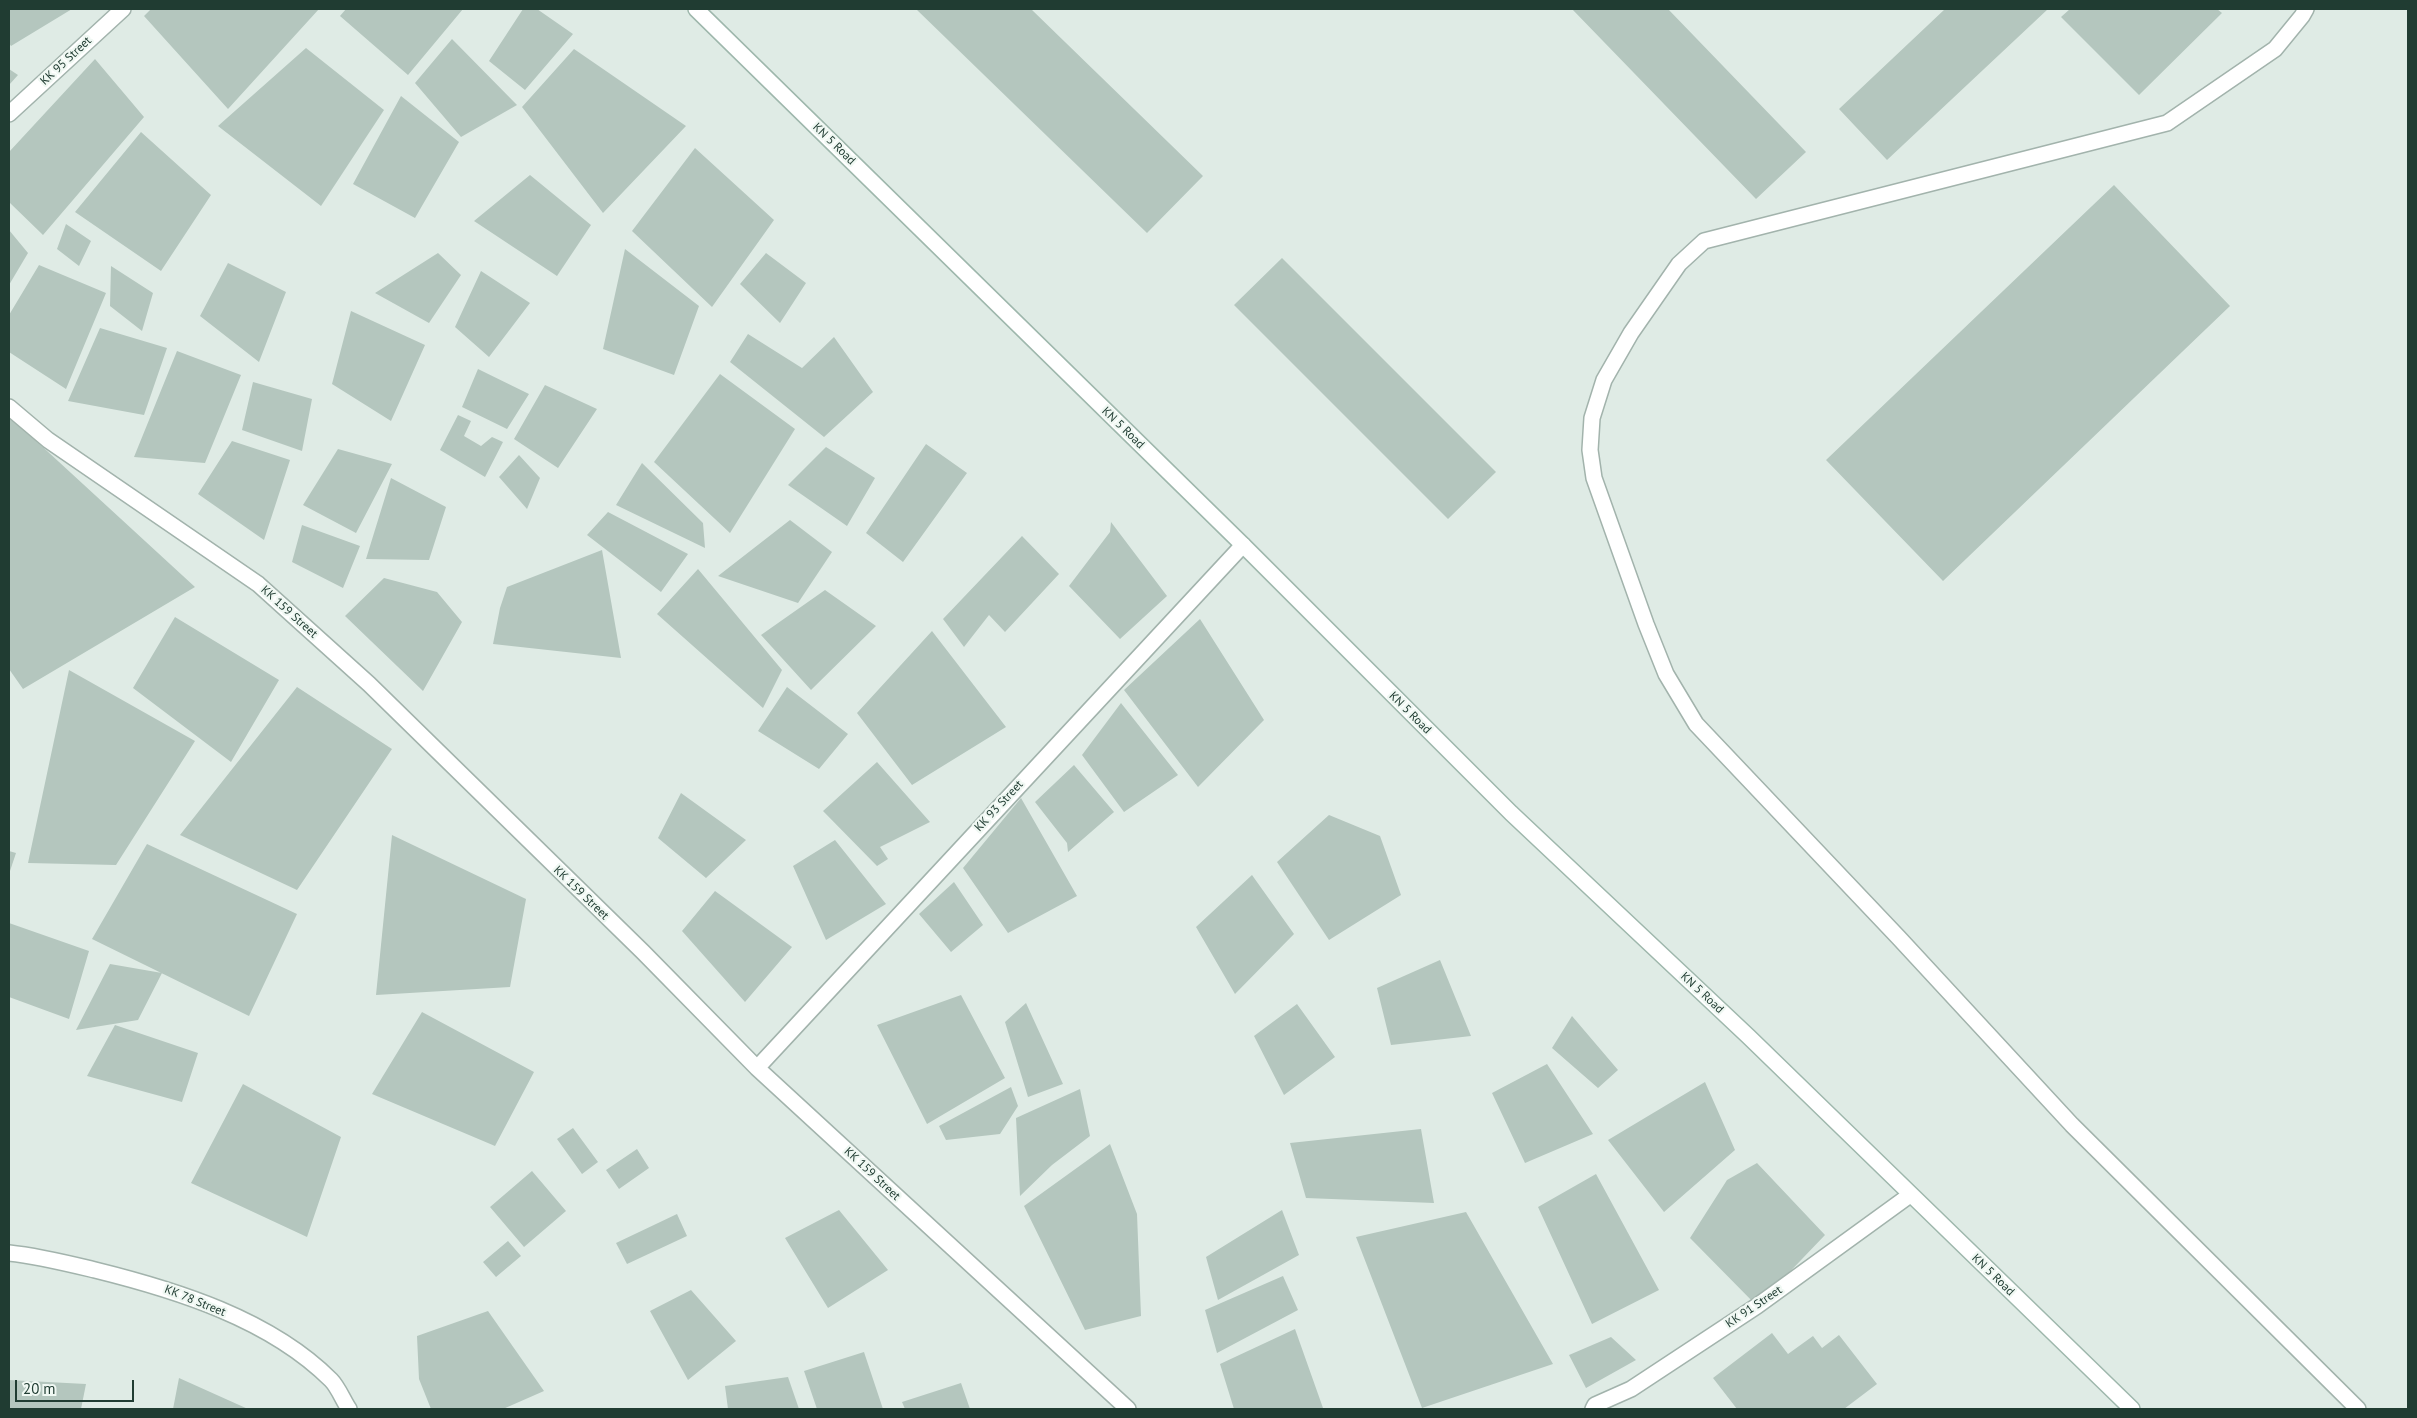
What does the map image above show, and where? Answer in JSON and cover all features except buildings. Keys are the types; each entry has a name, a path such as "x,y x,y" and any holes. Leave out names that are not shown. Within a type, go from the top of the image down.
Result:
{"street":[{"name":"KK 95 Street","path":"9,114 123,9"},
{"name":"KN 5 Road","path":"696,9 1243,545 1511,812 1749,1037 2132,1409"},
{"path":"2306,9 2275,49 2167,123 1704,241 1678,264 1604,380 1592,418 1590,450 1594,478 1646,624 1666,674 1696,724 1899,938 2072,1125 2358,1409"},
{"name":"KK 159 Street","path":"9,407 48,440 258,584 369,684 643,952 756,1068 1128,1409"},
{"name":"KK 93 Street","path":"756,1068 1243,545"},
{"name":"KK 91 Street","path":"1592,1409 1595,1405 1630,1389 1757,1306 1910,1195"},
{"name":"KK 78 Street","path":"9,1253 36,1256 156,1285 224,1312 288,1344 332,1381 349,1409"}]}
